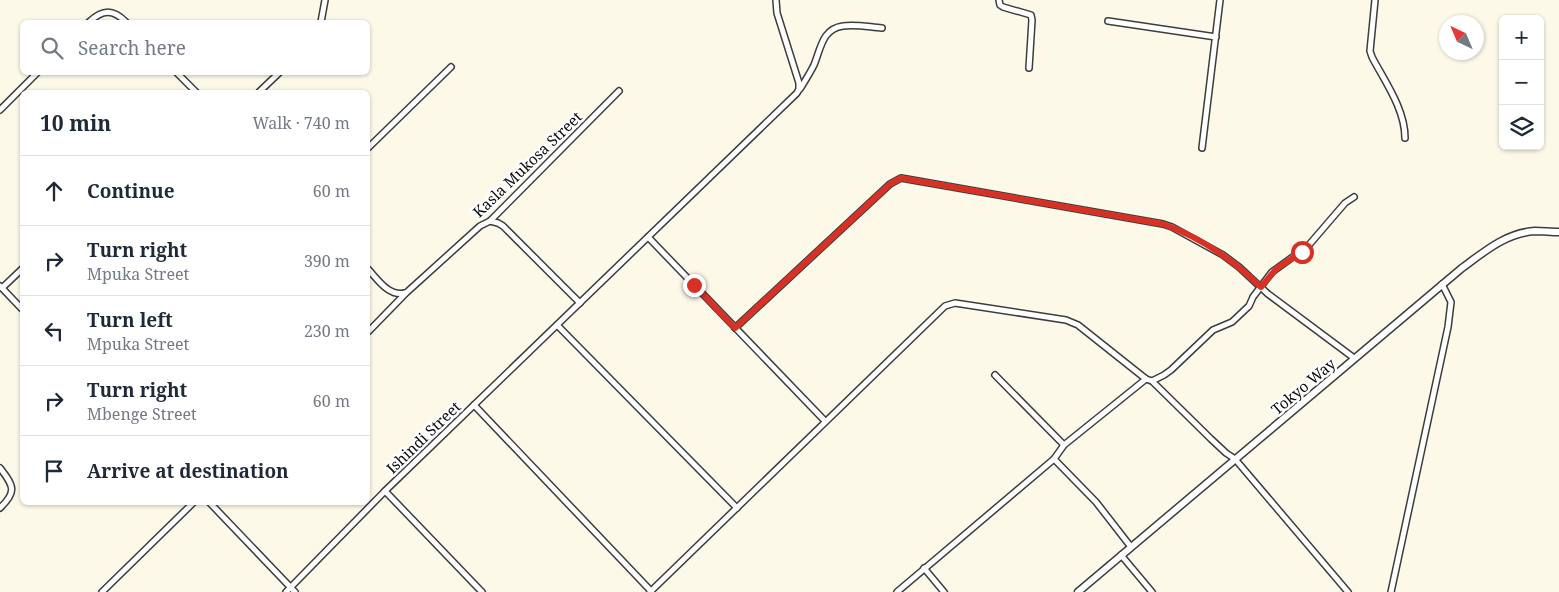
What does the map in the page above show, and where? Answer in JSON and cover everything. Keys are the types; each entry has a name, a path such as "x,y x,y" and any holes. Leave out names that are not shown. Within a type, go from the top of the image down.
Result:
{"street":[{"path":"321,20 325,0"},
{"path":"776,0 777,13 795,69 799,89"},
{"path":"999,0 1000,5 1003,7 1031,15 1029,68"},
{"path":"1202,148 1220,0"},
{"path":"1375,0 1370,51 1399,108 1405,129 1405,138"},
{"path":"92,20 99,14 108,12 114,13 123,20"},
{"path":"1108,21 1216,37"},
{"name":"Ishindi Street","path":"286,592 385,491 790,100 814,64 824,37 831,30 841,26 852,25 882,28"},
{"path":"370,146 451,67"},
{"path":"0,110 35,75"},
{"path":"179,75 194,90"},
{"path":"262,90 277,75"},
{"name":"Kasla Mukosa Street","path":"370,330 406,293 480,226 490,221 619,91"},
{"path":"735,328 890,184 901,178 1163,224 1195,238 1223,255 1261,287 1354,358"},
{"path":"1152,381 1171,370 1212,330 1232,322 1249,306 1253,297 1277,268 1308,246 1344,203 1354,197"},
{"path":"490,221 503,226 580,303"},
{"name":"Tokyo Way","path":"1078,592 1462,268 1499,241 1534,231 1559,232"},
{"path":"648,237 825,421"},
{"path":"20,271 1,287 20,307"},
{"path":"370,272 387,290 399,295 406,293"},
{"path":"1391,592 1448,327 1451,302 1442,284"},
{"path":"474,405 651,592 945,306 952,303 1066,320 1078,325 1146,379 1152,381 1226,453 1236,458 1348,592"},
{"path":"557,325 736,508"},
{"path":"995,374 1064,445"},
{"path":"897,592 1054,459 1064,445 1146,379"},
{"path":"1054,459 1096,502 1131,547"},
{"path":"0,468 12,488 10,499 0,508"},
{"path":"385,491 482,592"},
{"path":"102,592 191,505"},
{"path":"212,505 295,592"},
{"path":"1121,555 1152,592"},
{"path":"924,568 944,592"}],"route":[{"path":"694,285 735,328 890,184 901,178 1163,224 1195,238 1223,255 1261,287 1272,272 1302,252"}]}
